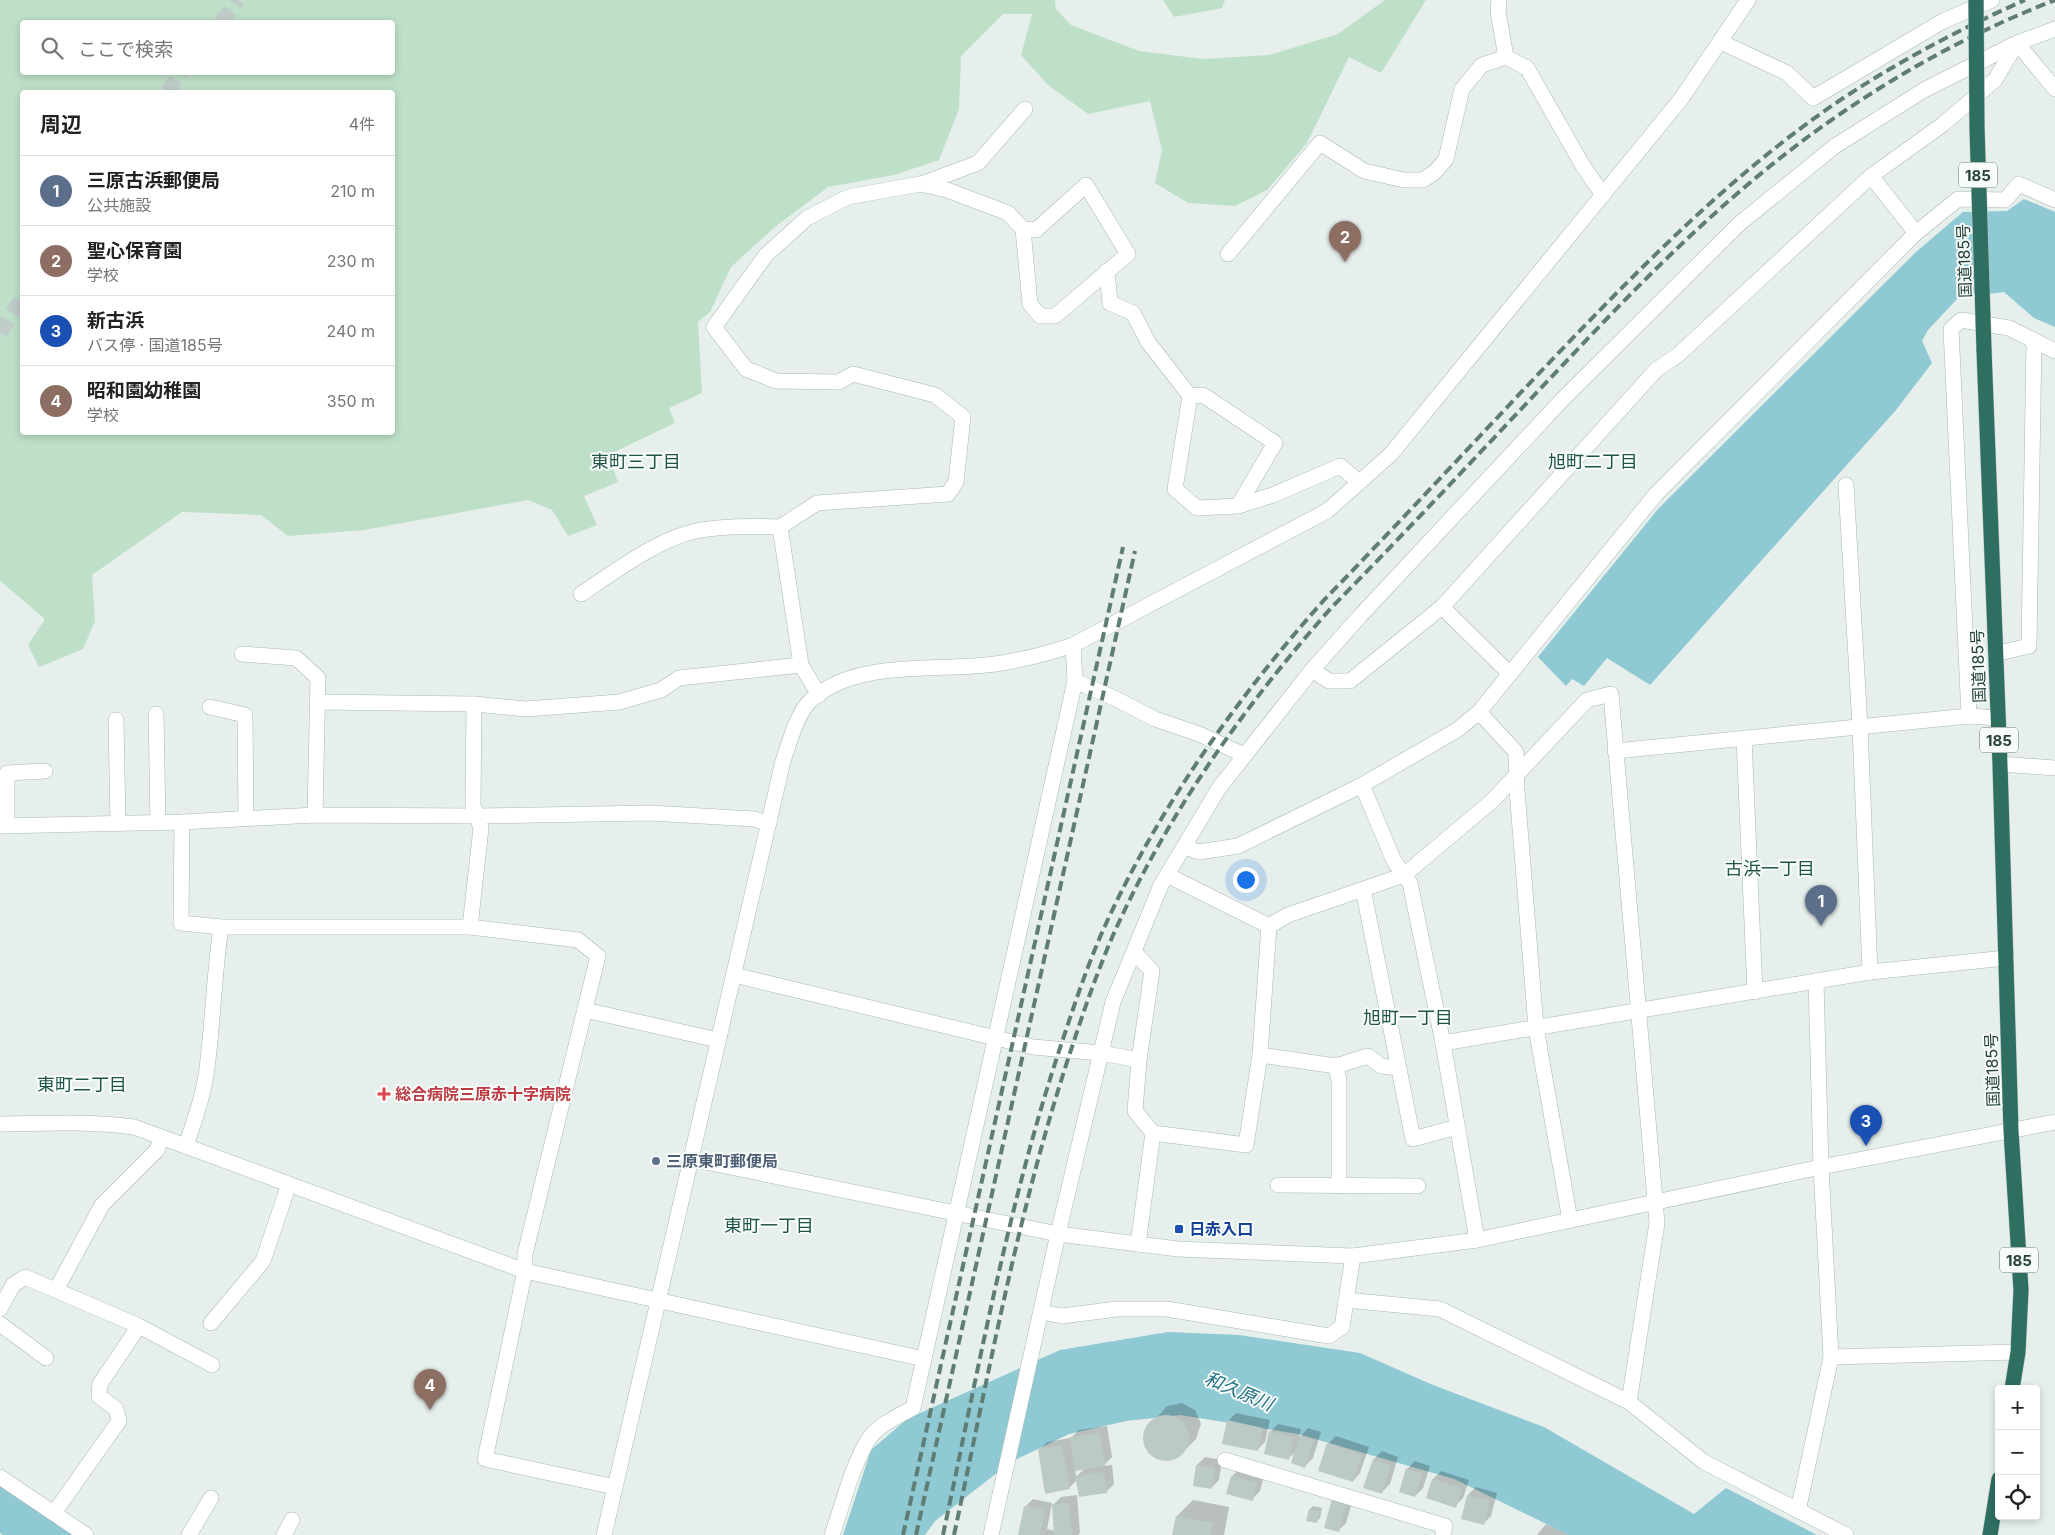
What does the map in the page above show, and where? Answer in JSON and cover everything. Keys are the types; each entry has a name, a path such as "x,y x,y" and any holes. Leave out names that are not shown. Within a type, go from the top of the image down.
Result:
{"highway":[{"name":"国道185号","path":"1976,0 1976,128 2000,764 2011,1131 2021,1290 2018,1352 2013,1385"},
{"path":"1990,1535 1995,1504"}],"street":[{"path":"1499,0 1498,12 1506,57"},
{"path":"604,1535 783,761 794,729 808,703 830,687 881,671 994,664 1041,656 1073,645 1327,511 1391,454 1681,100 1748,0"},
{"path":"1721,42 1786,73 1813,98 1942,21 1992,0"},
{"path":"991,1535 1058,1234 1113,1002 1167,876 1219,788 1312,670 1562,400 1738,224 1835,146 1924,90 2017,43 2055,30"},
{"path":"2017,43 2055,89"},
{"path":"1312,670 1329,682 1350,681 1442,607 1656,370 1678,355 1871,176 1942,125 1995,80 2017,43"},
{"path":"1228,254 1320,143 1364,171 1404,180 1423,180 1435,172 1446,159 1462,89 1482,65 1506,57 1527,68 1583,166 1603,195"},
{"path":"581,594 634,559 680,536 697,531 760,526 780,527 817,503 948,494 956,482 963,417 935,395 853,374 839,382 776,381 746,369 714,328 766,255 807,218 848,197 920,184 978,163 1025,110"},
{"path":"1871,176 1916,233"},
{"path":"920,184 947,190 1008,213 1023,229 1030,304 1040,316 1055,316 1128,254 1086,185 1036,230 1023,229"},
{"path":"1184,847 1199,852 1238,846 1362,785 1457,730 1478,712 1656,494 1916,233 1958,198 2005,200 2018,184 2055,200"},
{"path":"1107,271 1110,303 1133,312 1148,342 1190,396 1175,489 1197,508 1238,506 1273,496 1340,466 1359,482"},
{"path":"1969,716 1951,329 1961,320 2009,328 2055,351"},
{"path":"1995,654 2029,646 2034,342"},
{"path":"1190,396 1203,394 1275,443 1238,506"},
{"path":"1846,485 1860,727 1870,972"},
{"path":"780,527 801,665 819,695"},
{"path":"1442,607 1510,674"},
{"path":"832,1535 851,1477 869,1438 888,1421 913,1408 1075,681 1073,645"},
{"path":"242,654 296,658 318,678 319,702 315,815"},
{"path":"319,702 474,704 526,709 619,702 661,690 679,678 801,665"},
{"path":"1075,681 1155,719 1199,734 1244,755"},
{"path":"1270,926 1288,915 1404,875 1492,801 1587,700 1611,694 1657,1223 1630,1402"},
{"path":"470,928 481,828 473,805 474,704"},
{"path":"210,707 245,715 246,818"},
{"path":"1478,712 1516,752 1517,790 1536,1028 1570,1220"},
{"path":"156,714 158,823"},
{"path":"1615,751 1969,716 1998,718"},
{"path":"116,720 118,824"},
{"path":"1744,738 1755,992"},
{"path":"2000,764 2055,768"},
{"path":"45,771 7,773 4,826 158,823 315,815 476,816 650,813 754,819 769,823"},
{"path":"1362,785 1394,861 1410,884 1443,1043 1477,1240"},
{"path":"182,822 181,923 221,928 470,928 578,940 598,956 525,1254 525,1271 485,1459 615,1487"},
{"path":"1167,876 1270,926"},
{"path":"1363,889 1413,1139 1458,1128"},
{"path":"1134,952 1152,971 1139,1060 1135,1111 1153,1133 1246,1145 1260,1055 1270,926"},
{"path":"186,1146 200,1101 207,1069 215,969 221,928"},
{"path":"1443,1043 1870,972 2006,958"},
{"path":"734,975 1033,1047 1101,1053 1139,1060"},
{"path":"1798,1511 1831,1357 1821,1166 1816,981"},
{"path":"585,1010 718,1040"},
{"path":"1260,1055 1336,1066 1368,1056 1381,1066 1399,1068"},
{"path":"1336,1066 1339,1081 1339,1186"},
{"path":"691,1159 1058,1234 1178,1249 1353,1256 1477,1240 1821,1166 2055,1122"},
{"path":"0,1124 107,1123 134,1127 525,1271 924,1359"},
{"path":"1138,1244 1153,1133"},
{"path":"56,1290 102,1205 157,1150 162,1137"},
{"path":"211,1323 263,1261 288,1184"},
{"path":"1278,1185 1418,1186"},
{"path":"1041,1312 1062,1316 1117,1309 1167,1309 1329,1336 1342,1327 1353,1256"},
{"path":"0,1309 13,1285 24,1277 139,1326 212,1365"},
{"path":"1346,1300 1440,1308 1630,1402 1704,1462 1846,1535"},
{"path":"0,1324 46,1358"},
{"path":"54,1513 119,1421 116,1410 100,1396 100,1384 139,1326"},
{"path":"1831,1357 2018,1352"},
{"path":"1225,1460 1445,1526 1443,1535"},
{"path":"0,1477 86,1535"},
{"path":"189,1535 211,1498"},
{"path":"284,1535 292,1520"}],"green space":[{"path":"0,0 1055,0 1056,9 1071,25 1139,51 1203,59 1269,55 1338,34 1385,0 1426,0 1381,73 1349,57 1307,143 1267,190 1235,206 1188,203 1155,183 1162,150 1150,101 1088,114 1048,85 1021,55 1032,14 1003,14 961,56 959,109 939,160 894,175 828,187 775,227 731,267 710,312 698,322 702,393 669,408 675,423 608,455 618,482 584,496 597,525 568,536 552,510 528,500 364,530 288,536 261,515 182,512 92,575 95,621 83,649 39,667 28,645 45,619 0,581"},
{"path":"1163,0 1225,0 1222,8 1174,17"}],"water":[{"path":"2024,199 2055,212 2055,327 2034,318 2004,292 1958,298 1928,330 1922,341 1932,363 1896,410 1650,685 1607,658 1584,686 1572,679 1566,686 1538,657 1658,509 1916,252 1963,212 2007,211"},
{"name":"和久原川","path":"1168,1332 1239,1335 1360,1353 1433,1385 1544,1427 1694,1514 1726,1488 1817,1535 1569,1535 1454,1479 1298,1434 1180,1415 1126,1421 1069,1434 1011,1462 935,1521 925,1535 843,1535 871,1450 907,1419 1060,1350"},
{"path":"0,1475 84,1535 3,1535 0,1533"}],"building":[{"path":"1161,1415 1171,1415 1185,1425 1189,1438 1185,1451 1179,1457 1171,1461 1161,1461 1147,1451 1143,1443 1143,1433 1153,1419"},
{"path":"1227,1420 1263,1428 1258,1451 1222,1444"},
{"path":"1269,1431 1294,1437 1289,1460 1264,1454"},
{"path":"1100,1433 1105,1466 1075,1471 1070,1437"},
{"path":"1299,1436 1314,1440 1305,1468 1291,1463"},
{"path":"1327,1443 1362,1455 1353,1482 1318,1471"},
{"path":"1062,1445 1070,1489 1045,1494 1038,1449"},
{"path":"1373,1459 1391,1465 1382,1494 1363,1488"},
{"path":"1196,1465 1215,1468 1212,1489 1193,1486"},
{"path":"1406,1468 1423,1474 1415,1497 1399,1492"},
{"path":"1104,1472 1107,1493 1079,1497 1075,1476"},
{"path":"1231,1476 1257,1482 1253,1501 1226,1494"},
{"path":"1432,1479 1462,1488 1456,1508 1426,1498"},
{"path":"1467,1495 1490,1500 1484,1525 1461,1519"},
{"path":"1332,1499 1347,1503 1339,1532 1324,1528"},
{"path":"1069,1503 1072,1535 1054,1535 1052,1504"},
{"path":"1024,1506 1045,1510 1040,1535 1018,1535"},
{"path":"1309,1509 1319,1512 1317,1523 1306,1521"},
{"path":"1176,1516 1213,1523 1211,1535 1172,1535"}],"tunnel":[{"path":"223,20 238,0"},
{"path":"168,90 180,75"},
{"path":"0,333 20,301"}],"railway":[{"path":"943,1535 995,1288 1025,1166 1042,1105 1081,986 1104,928 1149,840 1175,797 1230,715 1324,600 1579,331 1683,228 1756,164 1833,105 1926,48 2025,0"},
{"path":"954,1535 992,1353 1020,1232 1035,1172 1070,1053 1102,963 1135,889 1158,845 1210,762 1268,683 1332,607 1618,307 1677,248 1739,192 1805,139 1894,79 1989,28 2055,0"},
{"path":"903,1535 1123,547"},
{"path":"916,1535 1135,551"}],"place":[{"name":"聖心保育園","path":"1345,262"},
{"name":"三原古浜郵便局","path":"1821,926"},
{"name":"総合病院三原赤十字病院","path":"384,1094"},
{"name":"新古浜","path":"1866,1146"},
{"name":"三原東町郵便局","path":"656,1161"},
{"name":"日赤入口","path":"1179,1229"},
{"name":"昭和園幼稚園","path":"430,1410"}],"district":[{"name":"東町三丁目","path":"636,461"},
{"name":"旭町二丁目","path":"1593,461"},
{"name":"古浜一丁目","path":"1770,868"},
{"name":"旭町一丁目","path":"1408,1017"},
{"name":"東町二丁目","path":"82,1084"},
{"name":"東町一丁目","path":"769,1225"}]}
